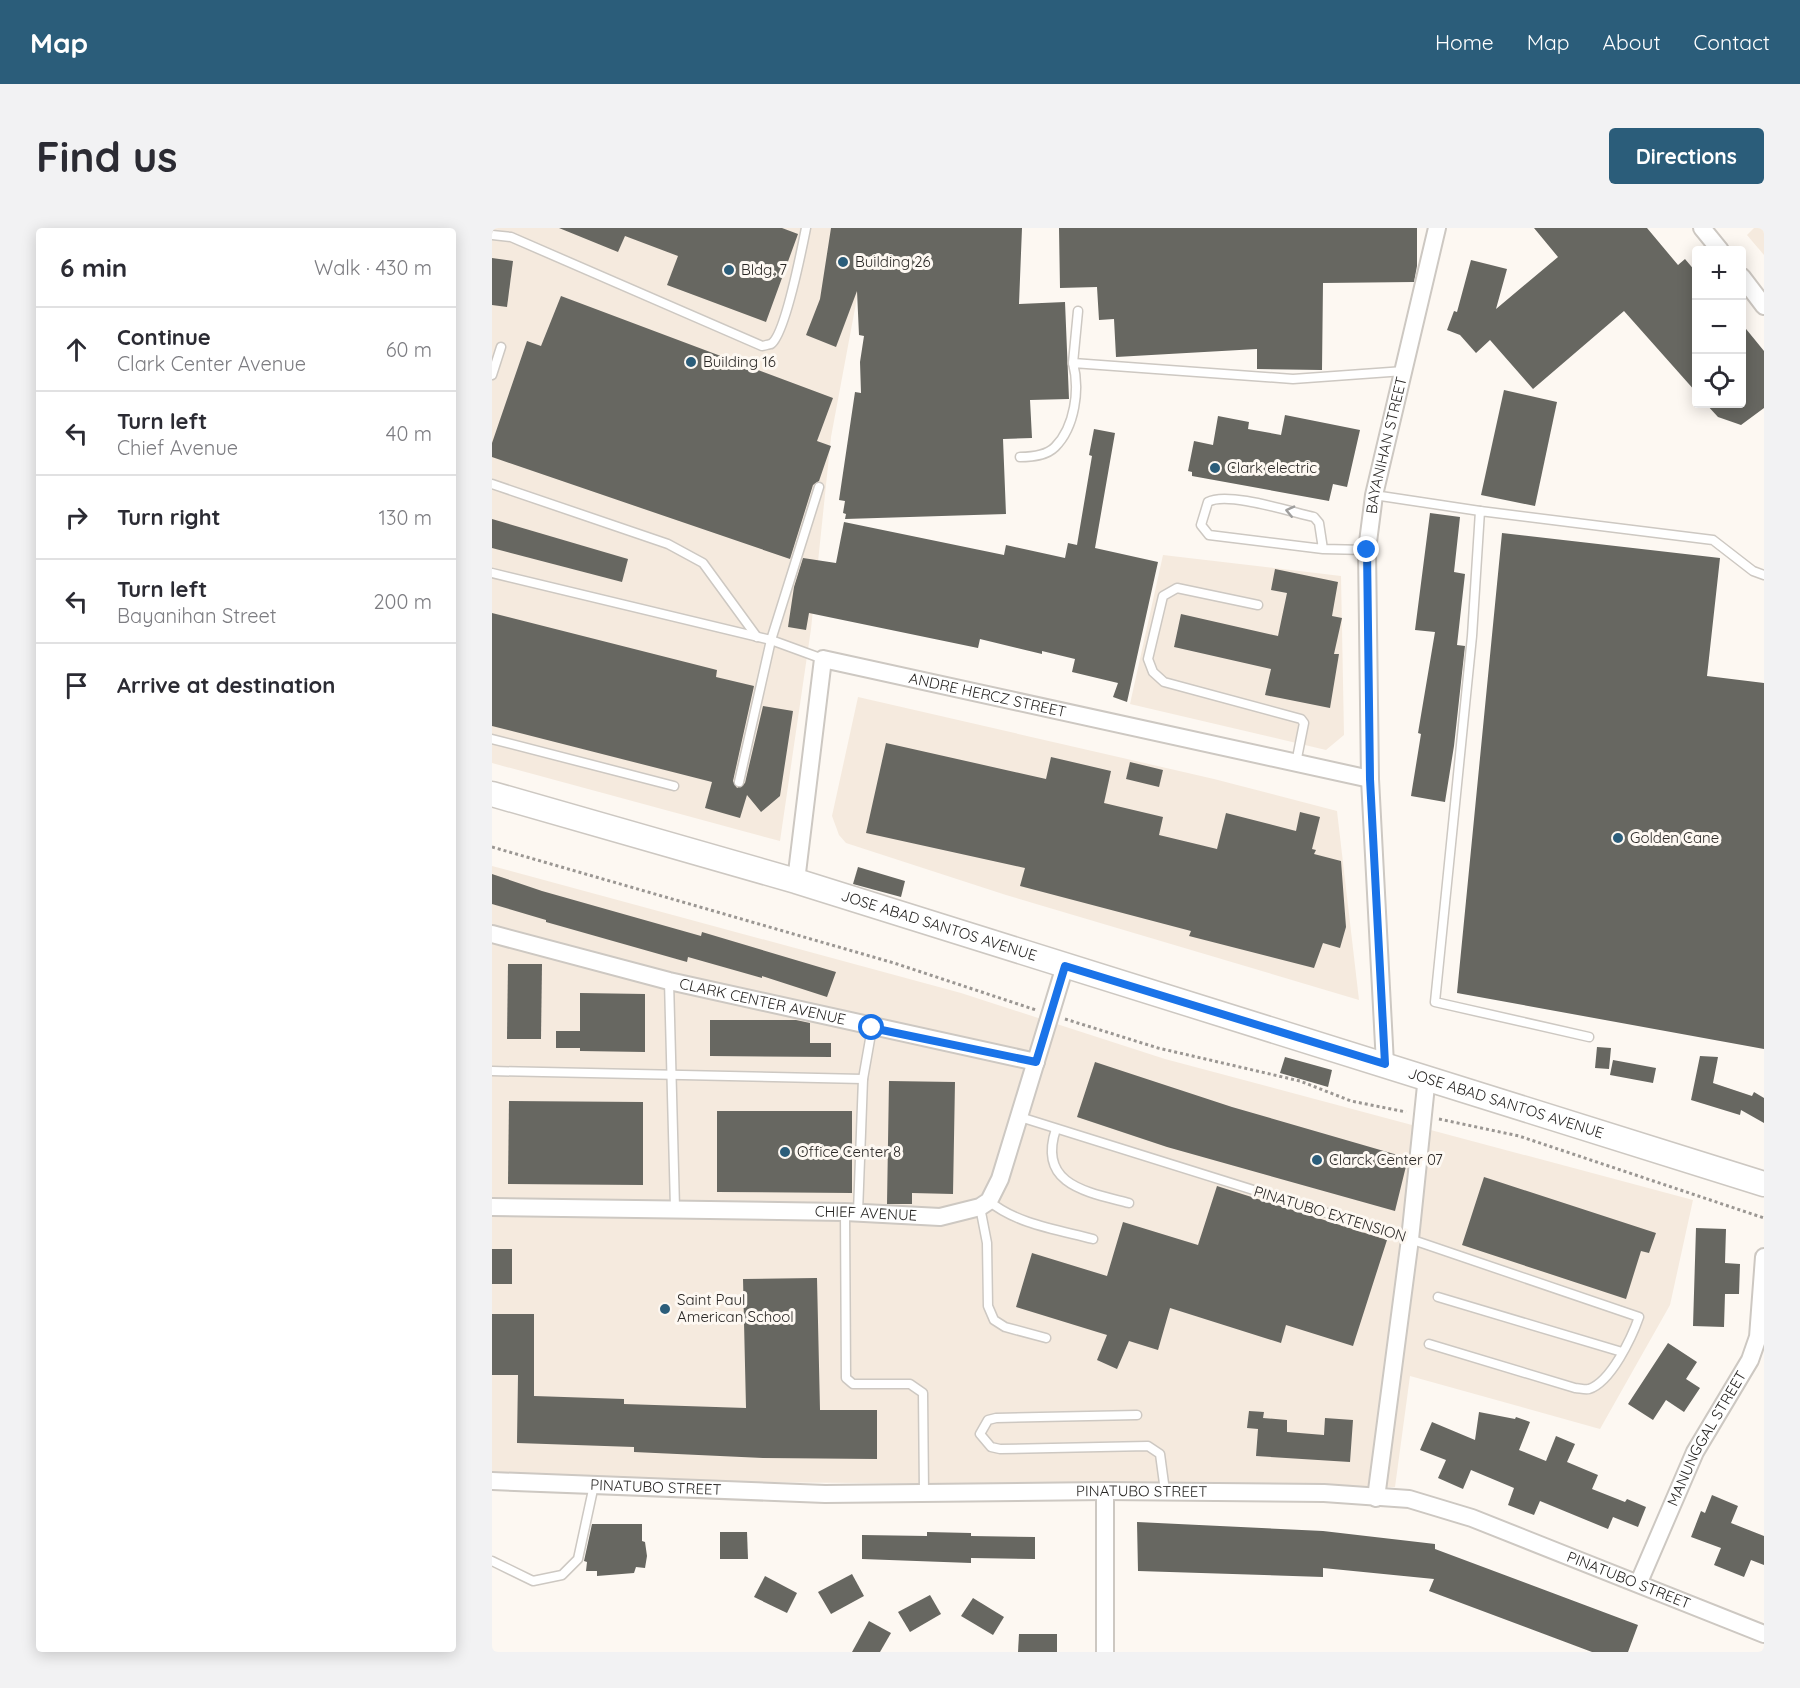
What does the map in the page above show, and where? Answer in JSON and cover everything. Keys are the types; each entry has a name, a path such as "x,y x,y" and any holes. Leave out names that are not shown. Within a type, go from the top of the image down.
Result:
{"main road":[{"name":"JOSE ABAD SANTOS AVENUE","path":"492,794 796,881 1763,1181"}],"street":[{"name":"BAYANIHAN STREET","path":"1385,1064 1370,779 1367,550 1374,495 1437,228"},
{"path":"1702,228 1717,246"},
{"path":"1746,282 1764,306"},
{"path":"796,881 823,659"},
{"name":"ANDRE HERCZ STREET","path":"823,659 1370,779"},
{"name":"CLARK CENTER AVENUE","path":"492,934 669,981 872,1028 1036,1062"},
{"path":"985,1204 1000,1179 1065,966"},
{"path":"1376,1498 1410,1239 1427,1076"},
{"name":"CHIEF AVENUE","path":"492,1207 675,1208 852,1212 940,1217 985,1204"},
{"name":"MANUNGGAL STREET","path":"1639,1582 1695,1452 1750,1360 1758,1337 1764,1257"},
{"name":"PINATUBO STREET","path":"492,1481 825,1494 1165,1491 1324,1493 1409,1499 1472,1518 1639,1582 1764,1634"},
{"path":"1105,1491 1105,1652"}],"lane":[{"path":"492,235 511,237 762,346 771,344 775,339 785,315 806,228"},
{"path":"1020,457 1037,456 1054,448 1068,426 1075,402 1077,376 1073,363 1078,311"},
{"path":"492,375 501,347"},
{"path":"1073,363 1293,379 1405,371"},
{"path":"492,484 668,544 703,563 757,637"},
{"path":"739,782 771,640 819,487"},
{"path":"1374,495 1480,511 1713,540 1753,571 1764,575"},
{"path":"1323,549 1319,523 1314,517 1244,501 1215,498 1208,502 1201,525 1209,535 1323,549 1367,550"},
{"path":"1480,511 1472,636 1435,1002 1589,1037"},
{"path":"492,573 771,640 823,659"},
{"path":"1258,605 1177,588 1169,591 1163,596 1148,659 1153,672 1164,682 1301,719 1304,723 1296,763"},
{"path":"492,739 675,786"},
{"path":"669,981 675,1208"},
{"path":"872,1028 863,1079 852,1212 846,1378 853,1384 910,1384 922,1393 924,1493"},
{"path":"492,1071 863,1079"},
{"name":"PINATUBO EXTENSION","path":"1020,1117 1410,1239 1639,1317 1632,1336 1622,1352"},
{"path":"1056,1129 1051,1144 1057,1173 1082,1190 1129,1203"},
{"path":"1046,1338 1005,1327 994,1320 988,1306 985,1204 1020,1218 1093,1239"},
{"path":"1429,1344 1575,1388 1588,1389 1604,1379 1622,1352 1438,1297"},
{"path":"1137,1415 996,1418 988,1420 980,1434 991,1447 1000,1449 1148,1446 1160,1454 1165,1491"},
{"path":"492,1561 533,1581 562,1575 578,1559 594,1485"}],"path":[{"path":"492,847 894,963 1158,1048 1300,1082 1351,1101 1519,1136 1764,1218"}],"shaded area":[{"path":"492,228 870,228 831,437 811,629 780,841 492,763"},
{"path":"1754,228 1764,228 1764,255 1747,235"},
{"path":"1163,555 1341,576 1344,735 1326,750 1130,704"},
{"path":"858,697 1214,779 1337,811 1359,1000 1006,895 846,843 839,835 832,816"},
{"path":"492,866 961,993 1165,1059 1693,1200 1670,1305 1600,1429 1410,1376 1395,1487 744,1482 492,1474"}],"building":[{"name":"Bldg. 7","path":"559,228 782,228 798,234 766,322 667,285 678,256 625,236 618,252"},
{"path":"831,228 1022,228 1019,304 1065,302 1069,399 1030,400 1032,438 1003,439 1006,514 845,519 846,514 843,513 845,501 839,500 855,392 861,393 860,362 864,336 859,335 857,291 836,347 806,335 820,299"},
{"path":"1059,228 1417,228 1417,266 1414,282 1323,283 1322,370 1257,369 1257,349 1116,357 1114,319 1099,320 1097,287 1060,288"},
{"path":"1534,228 1647,228 1678,265 1685,259 1692,267 1692,388 1624,311 1533,389 1490,340 1476,353 1460,335 1447,330 1454,311 1457,312 1471,260 1507,269 1496,309 1558,257"},
{"path":"492,258 513,261 507,307 492,305"},
{"path":"561,296 833,398 817,441 831,446 819,481 813,485 790,559 492,457 492,443 527,341 541,346"},
{"path":"1746,329 1764,351 1764,408 1741,425 1718,417 1710,408 1746,408"},
{"path":"1504,390 1557,402 1535,506 1481,495"},
{"path":"1285,415 1360,430 1347,487 1333,484 1329,501 1192,476 1192,472 1188,471 1194,441 1213,445 1218,416 1249,422 1248,429 1281,435"},
{"path":"1094,429 1115,433 1095,548 1158,562 1127,702 1113,697 1118,683 1072,672 1075,659 1042,651 1042,654 980,639 978,648 809,613 806,630 788,627 794,587 803,558 836,563 844,522 1004,555 1006,545 1065,558 1068,543 1077,545 1092,456 1089,455"},
{"path":"1430,513 1460,517 1454,572 1465,574 1457,645 1465,646 1454,746 1445,802 1411,796 1421,734 1418,733 1435,632 1415,630"},
{"path":"492,519 628,559 622,582 492,548"},
{"name":"Golden Cane","path":"1502,533 1720,558 1707,676 1764,683 1764,1049 1457,993"},
{"path":"1275,569 1338,582 1332,616 1342,618 1334,654 1339,654 1330,708 1265,695 1271,669 1174,647 1181,614 1278,636 1287,593 1271,590"},
{"path":"492,613 717,670 716,677 754,686 733,781 737,788 745,783 763,706 793,711 780,796 761,812 747,795 740,818 705,808 712,782 492,726"},
{"path":"886,743 1046,779 1051,757 1111,771 1104,803 1163,817 1159,835 1217,849 1226,813 1296,831 1300,812 1320,817 1312,849 1316,850 1314,854 1341,861 1346,927 1340,948 1323,943 1314,968 1189,936 1191,931 1020,886 1025,868 866,833"},
{"path":"1130,762 1163,770 1159,787 1126,779"},
{"path":"858,867 905,881 901,897 853,884"},
{"path":"492,874 542,891 701,936 702,932 836,972 827,997 762,976 762,978 688,957 687,962 546,922 546,920 492,904"},
{"path":"508,964 542,964 541,1039 507,1039"},
{"path":"580,993 645,994 645,1052 580,1051 580,1048 556,1048 556,1031 580,1031"},
{"path":"710,1020 796,1020 810,1023 810,1043 831,1043 831,1057 710,1056"},
{"path":"1597,1047 1611,1048 1609,1069 1595,1068"},
{"path":"1700,1056 1718,1057 1713,1083 1752,1096 1754,1092 1764,1098 1764,1123 1741,1110 1740,1115 1691,1100"},
{"path":"1285,1057 1332,1070 1328,1087 1280,1073"},
{"path":"1613,1060 1656,1068 1653,1083 1610,1075"},
{"path":"1095,1062 1232,1107 1408,1158 1395,1211 1167,1147 1077,1117"},
{"path":"889,1081 955,1082 953,1194 912,1193 912,1204 887,1204"},
{"path":"509,1101 643,1102 643,1185 508,1184"},
{"name":"Office Center 8","path":"717,1111 852,1111 852,1193 717,1192"},
{"path":"1484,1177 1656,1233 1649,1253 1641,1251 1626,1299 1462,1245"},
{"path":"1217,1186 1387,1240 1353,1346 1286,1325 1281,1343 1170,1308 1158,1350 1129,1341 1117,1369 1097,1360 1107,1335 1016,1307 1032,1253 1107,1276 1123,1222 1198,1245"},
{"path":"1696,1228 1726,1229 1725,1263 1740,1264 1739,1294 1725,1294 1724,1327 1693,1326"},
{"path":"492,1249 512,1249 512,1284 492,1284"},
{"path":"817,1278 820,1410 877,1410 877,1459 763,1458 634,1452 634,1447 517,1443 518,1375 492,1375 492,1314 534,1314 534,1396 624,1399 624,1404 746,1408 743,1279"},
{"path":"1668,1343 1697,1362 1686,1379 1700,1388 1684,1412 1666,1400 1653,1420 1628,1404"},
{"path":"1249,1411 1264,1412 1263,1418 1287,1420 1287,1432 1324,1435 1325,1418 1353,1420 1350,1462 1256,1456 1258,1429 1247,1428"},
{"path":"1479,1412 1515,1419 1516,1417 1530,1422 1519,1450 1546,1461 1556,1436 1575,1444 1567,1462 1598,1475 1592,1489 1625,1502 1627,1499 1646,1507 1638,1527 1613,1517 1608,1529 1540,1501 1534,1515 1508,1505 1514,1488 1471,1470 1463,1489 1438,1478 1446,1460 1420,1450 1432,1422 1475,1440"},
{"path":"1712,1495 1738,1506 1731,1523 1764,1536 1764,1565 1751,1560 1744,1577 1714,1565 1721,1548 1691,1537 1701,1511 1705,1513"},
{"path":"1137,1522 1323,1531 1435,1544 1435,1549 1638,1625 1628,1652 1592,1652 1429,1591 1434,1579 1323,1568 1323,1577 1138,1571"},
{"path":"592,1524 642,1524 642,1541 645,1542 647,1556 645,1568 636,1567 634,1573 597,1576 597,1571 586,1571 587,1562 584,1561"},
{"path":"720,1532 747,1532 748,1559 720,1559"},
{"path":"927,1532 971,1533 971,1536 1035,1537 1035,1559 971,1558 971,1563 862,1559 862,1535 927,1536"},
{"path":"852,1574 864,1596 831,1614 818,1592"},
{"path":"765,1576 797,1593 787,1613 754,1597"},
{"path":"930,1595 941,1614 910,1632 898,1612"},
{"path":"973,1598 1004,1617 993,1635 961,1616"},
{"path":"869,1621 891,1633 880,1652 852,1652"},
{"path":"1019,1634 1057,1634 1057,1652 1018,1652"}],"place":[{"name":"Building 26","path":"843,262"},
{"name":"Bldg. 7","path":"729,270"},
{"name":"Building 16","path":"691,362"},
{"name":"Clark electric","path":"1215,468"},
{"name":"Golden Cane","path":"1618,838"},
{"name":"Office Center 8","path":"785,1152"},
{"name":"Clarck Center 07","path":"1317,1160"},
{"name":"Saint Paul American School","path":"665,1309"}],"route":[{"path":"872,1028 1036,1062 1065,966 1385,1064 1370,779 1367,550"}]}
